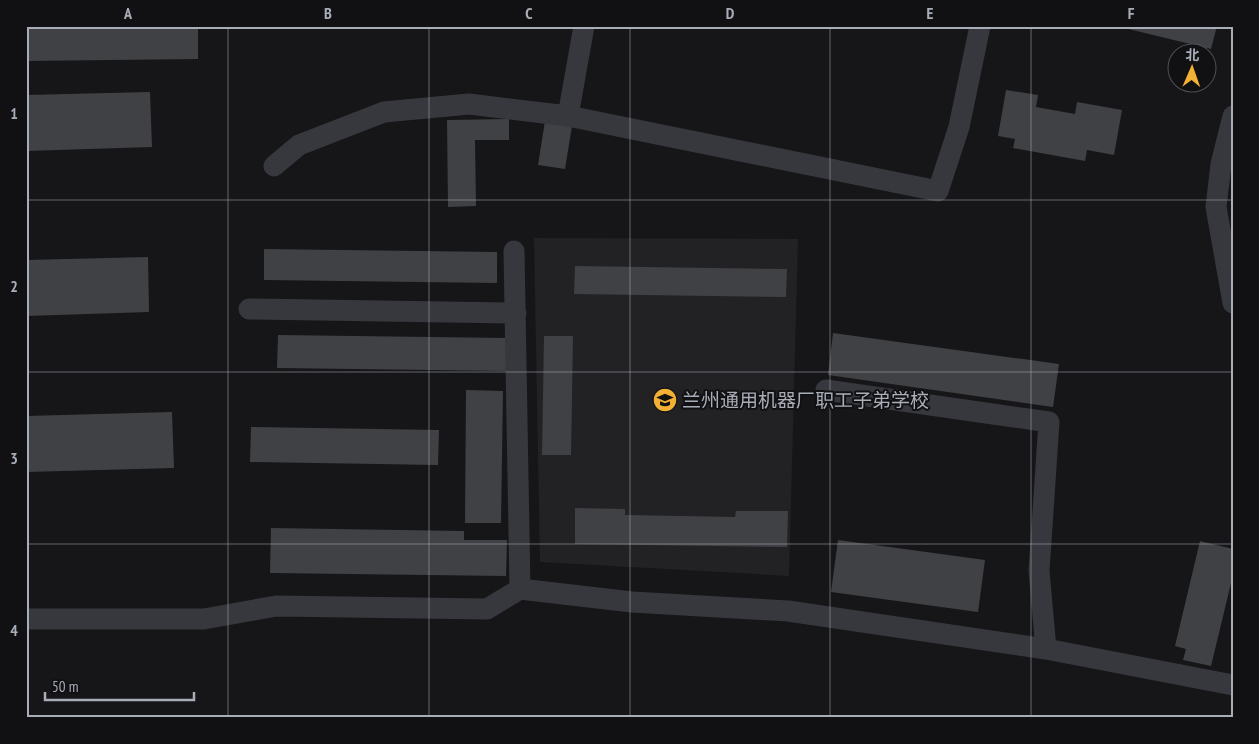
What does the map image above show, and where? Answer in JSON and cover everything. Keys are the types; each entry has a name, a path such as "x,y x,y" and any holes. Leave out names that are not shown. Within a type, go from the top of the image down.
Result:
{"street":[{"path":"568,116 584,26"},
{"path":"274,166 299,145 384,112 469,104 568,116 938,191 959,127 980,26"},
{"path":"1233,116 1221,164 1216,207 1233,303"},
{"path":"514,251 520,588"},
{"path":"249,309 516,313"},
{"path":"826,390 1049,422 1039,571 1046,649"},
{"path":"26,619 204,619 276,606 487,609 520,588 632,602 788,612 1046,649 1233,685"}],"shaded area":[{"name":"兰州通用机器厂职工子弟学校","path":"534,238 798,239 789,576 540,562"}],"building":[{"path":"26,26 198,26 198,59 26,61"},
{"path":"1116,26 1217,26 1213,42 1182,42"},
{"path":"1006,90 1038,95 1036,107 1075,114 1077,102 1122,110 1114,155 1087,150 1085,161 1013,148 1015,139 998,136"},
{"path":"150,92 152,147 26,151 26,95"},
{"path":"509,119 509,140 475,140 476,206 448,207 447,120"},
{"path":"545,121 572,126 565,169 538,165"},
{"path":"264,249 497,252 497,283 264,280"},
{"path":"148,257 149,312 26,316 26,260"},
{"path":"575,266 787,269 786,297 574,294"},
{"path":"833,333 1059,364 1053,407 828,375"},
{"path":"278,335 507,338 506,371 277,368"},
{"path":"544,336 573,336 571,455 542,455"},
{"path":"466,390 503,391 501,523 465,523"},
{"path":"172,412 174,468 26,472 26,416"},
{"path":"251,427 439,430 438,465 250,462"},
{"path":"575,508 625,509 625,515 735,517 736,511 788,511 787,547 575,544"},
{"path":"271,528 464,531 464,540 507,540 506,576 270,573"},
{"path":"838,540 985,560 978,612 831,592"},
{"path":"1200,541 1233,549 1233,575 1211,666 1183,660 1186,649 1175,646"}],"place":[{"name":"兰州通用机器厂职工子弟学校","path":"665,400"}]}
